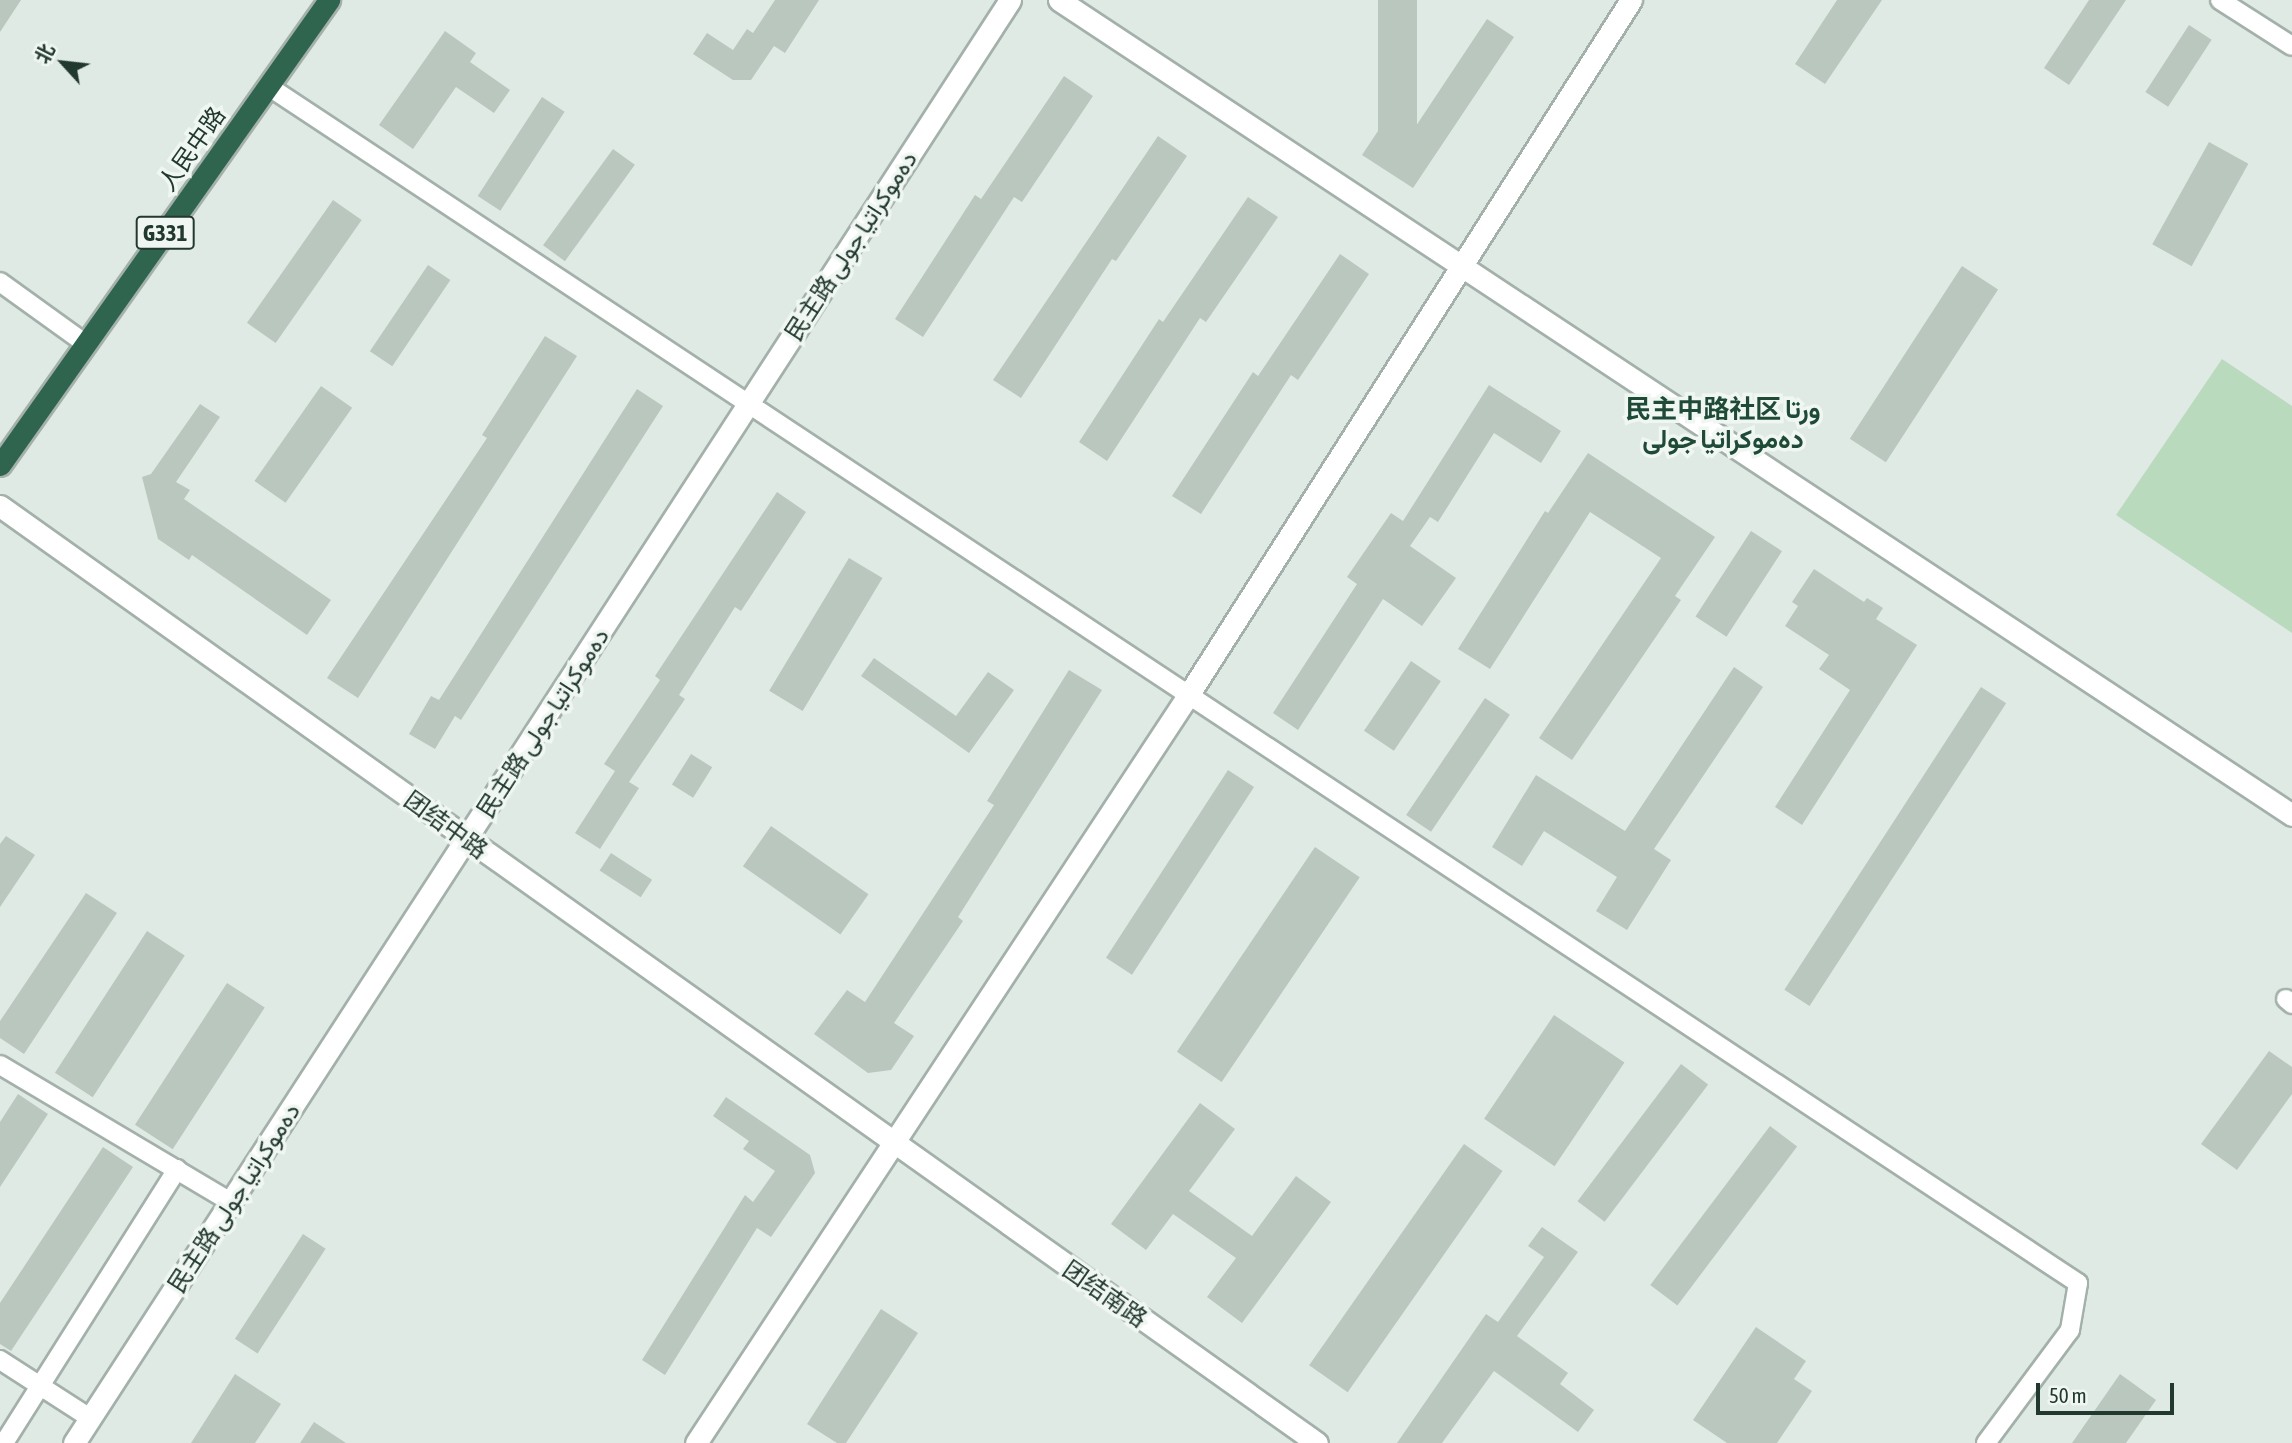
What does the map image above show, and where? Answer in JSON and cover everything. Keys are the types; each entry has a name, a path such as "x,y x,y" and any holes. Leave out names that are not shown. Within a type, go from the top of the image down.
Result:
{"highway":[{"name":"人民中路","path":"0,465 329,0"}],"street":[{"name":"民主路 دەموكراتيا جولى","path":"74,1443 468,840 1010,0"},
{"path":"1059,0 2292,815"},
{"path":"696,1443 1189,694 1631,0"},
{"path":"2220,0 2292,46"},
{"path":"268,86 2078,1283 2070,1330 1986,1443"},
{"path":"0,282 86,344"},
{"name":"团结中路","path":"0,506 892,1145"},
{"path":"0,1065 231,1202"},
{"name":"团结南路","path":"892,1145 1317,1443"},
{"path":"4,1443 177,1169"},
{"path":"0,1360 90,1418"}],"green space":[{"path":"2222,359 2292,406 2292,633 2116,515"}],"building":[{"path":"0,0 21,0 0,32"},
{"path":"775,0 819,0 785,53 774,46 751,80 733,80 693,54 707,33 733,50 747,29 753,33"},
{"path":"1378,0 1417,0 1417,141 1378,141"},
{"path":"1837,0 1882,0 1825,84 1795,64"},
{"path":"2089,0 2126,0 2069,85 2044,68"},
{"path":"1487,19 1514,37 1413,188 1362,155 1382,125 1406,141"},
{"path":"2189,25 2212,40 2168,107 2145,92"},
{"path":"445,31 476,53 470,62 510,90 494,113 456,87 413,149 379,125"},
{"path":"1064,76 1093,96 1022,202 1014,197 923,337 895,319 975,195 981,199"},
{"path":"542,97 565,112 500,211 478,196"},
{"path":"1158,136 1187,156 1116,261 1112,259 1021,398 993,380"},
{"path":"2209,142 2248,164 2192,266 2152,244"},
{"path":"613,149 635,165 565,261 543,245"},
{"path":"1248,197 1278,217 1206,322 1200,318 1107,461 1079,442 1159,319 1163,322"},
{"path":"333,200 362,220 276,343 247,323"},
{"path":"1340,254 1369,274 1298,380 1291,375 1201,514 1172,496 1253,372 1258,376"},
{"path":"428,265 450,280 392,366 370,351"},
{"path":"1962,266 1998,289 1886,462 1850,439"},
{"path":"545,336 577,356 358,698 327,678 487,438 482,435"},
{"path":"1489,385 1561,431 1541,463 1494,433 1438,522 1430,517 1410,546 1456,578 1422,626 1383,599 1298,730 1273,713 1357,584 1347,577 1391,513 1403,521"},
{"path":"321,386 352,408 286,503 254,481"},
{"path":"637,389 663,406 461,720 455,716 435,749 409,734 431,696 439,700"},
{"path":"200,404 220,417 176,482 190,490 184,499 331,600 307,635 192,555 189,560 158,539 142,477 151,474"},
{"path":"1588,453 1715,537 1675,596 1681,600 1572,760 1539,738 1661,558 1590,512 1490,669 1458,649 1545,511 1548,513"},
{"path":"777,492 806,512 741,611 735,607 679,695 685,699 629,782 639,788 600,849 575,833 615,771 604,764 660,680 655,676"},
{"path":"1751,531 1782,551 1726,637 1695,617"},
{"path":"849,558 882,578 803,711 769,691"},
{"path":"1814,569 1864,602 1867,598 1883,608 1876,619 1917,645 1802,825 1775,807 1850,690 1819,669 1829,655 1785,626 1798,606 1792,602"},
{"path":"874,658 956,716 988,672 1014,690 969,753 861,676"},
{"path":"1411,661 1441,681 1394,751 1364,731"},
{"path":"1734,667 1763,687 1654,849 1671,860 1627,930 1596,911 1617,877 1544,831 1522,866 1492,847 1536,775 1625,831"},
{"path":"1069,670 1102,690 958,917 963,921 894,1023 914,1036 891,1070 868,1073 814,1034 847,990 865,1002 994,805 987,801"},
{"path":"1981,687 2006,703 1810,1006 1784,990"},
{"path":"1485,698 1510,715 1431,832 1406,815"},
{"path":"691,754 712,767 693,798 672,785"},
{"path":"1228,770 1254,787 1132,975 1106,958"},
{"path":"771,826 868,894 840,934 743,866"},
{"path":"6,836 35,855 0,907 0,844"},
{"path":"1315,847 1360,877 1222,1082 1177,1052"},
{"path":"611,853 652,880 641,897 600,871"},
{"path":"86,893 117,913 24,1054 0,1038 0,1021"},
{"path":"147,931 185,956 93,1097 55,1073"},
{"path":"227,983 265,1008 173,1149 135,1125"},
{"path":"1554,1015 1624,1063 1555,1166 1484,1119"},
{"path":"2269,1051 2292,1067 2292,1094 2237,1170 2201,1144"},
{"path":"1681,1064 1708,1084 1605,1222 1577,1201"},
{"path":"18,1094 48,1114 0,1187 0,1122"},
{"path":"726,1097 810,1155 815,1173 771,1237 757,1228 665,1375 642,1360 745,1195 753,1202 775,1171 743,1149 749,1141 713,1116"},
{"path":"1200,1103 1235,1129 1189,1191 1252,1236 1296,1176 1331,1202 1242,1323 1207,1297 1236,1258 1173,1214 1146,1250 1111,1224"},
{"path":"1770,1126 1797,1146 1677,1305 1650,1285"},
{"path":"1464,1144 1503,1171 1348,1392 1309,1365"},
{"path":"103,1147 133,1167 11,1351 0,1344 0,1303"},
{"path":"1542,1227 1578,1252 1517,1336 1568,1373 1560,1384 1594,1410 1578,1432 1494,1371 1442,1443 1397,1443 1486,1314 1498,1322 1544,1257 1528,1246"},
{"path":"303,1234 326,1249 258,1354 235,1339"},
{"path":"881,1309 918,1333 846,1443 837,1443 807,1424"},
{"path":"1756,1327 1806,1361 1794,1379 1812,1391 1777,1443 1727,1443 1693,1420"},
{"path":"235,1374 281,1404 255,1443 191,1443"},
{"path":"2120,1374 2156,1400 2126,1443 2072,1443"},
{"path":"314,1422 346,1443 300,1443"}],"district":[{"name":"民主中路社区 ورتا دەموكراتيا جولى","path":"1723,425"}]}
